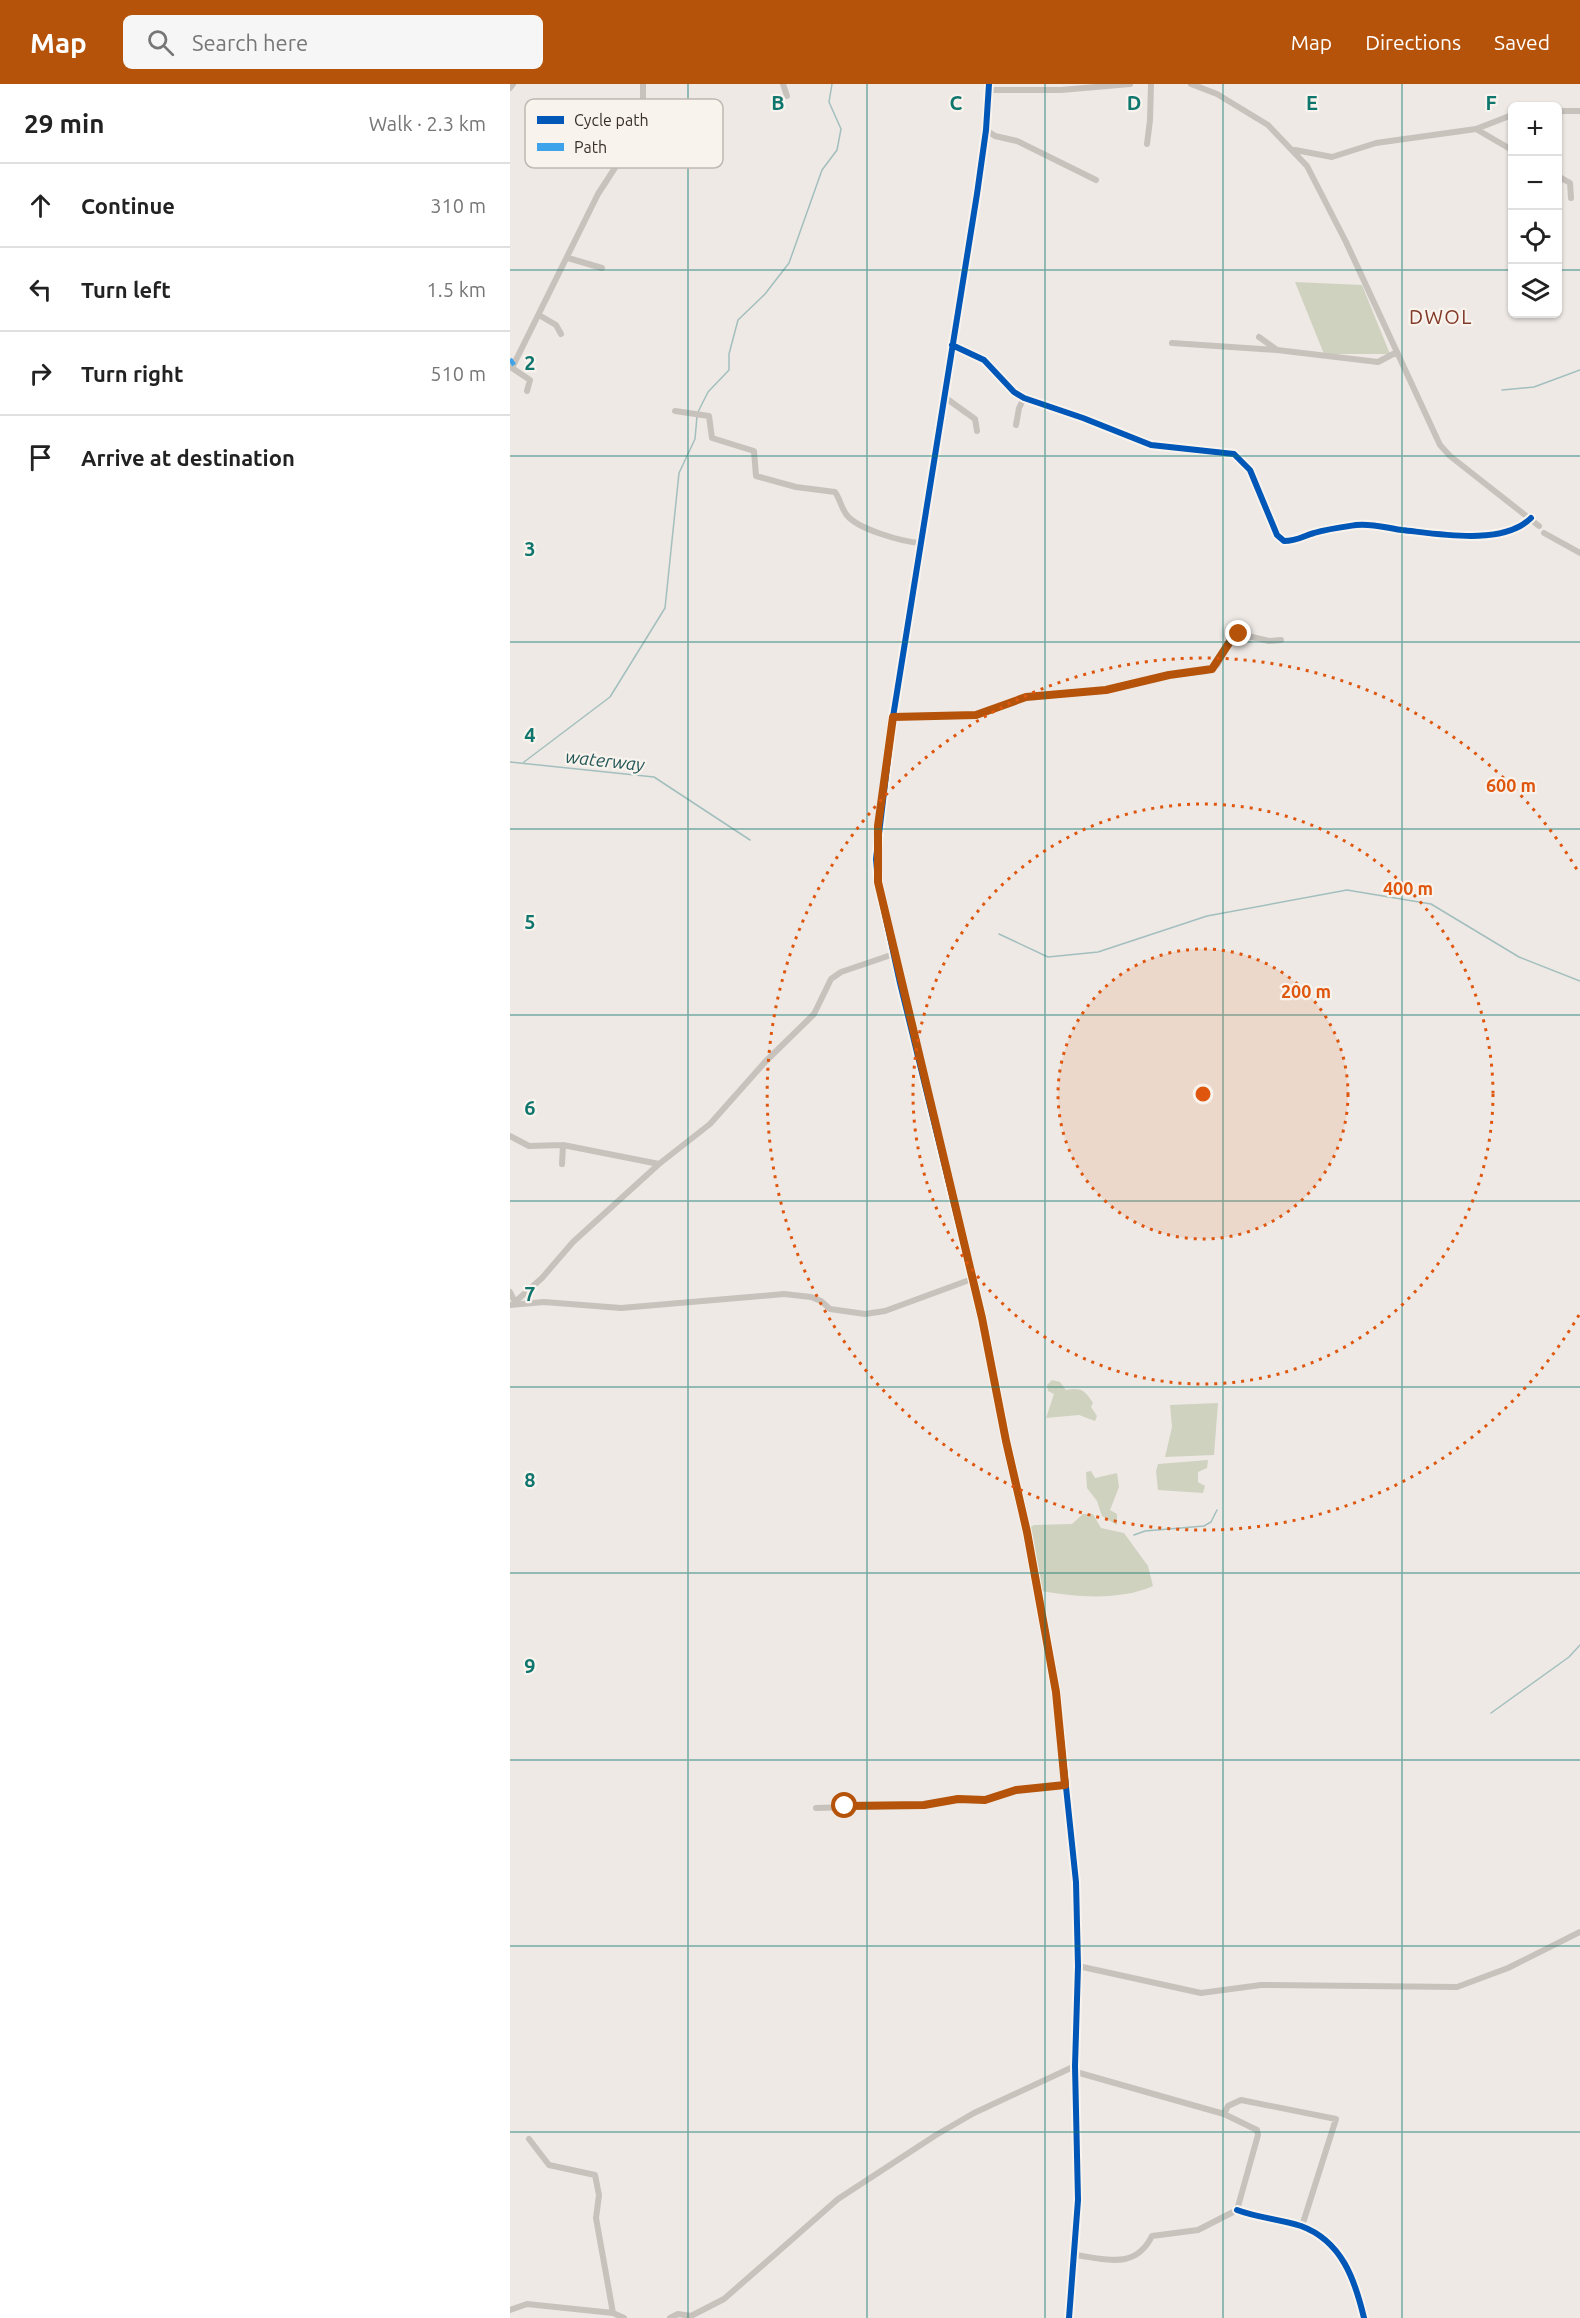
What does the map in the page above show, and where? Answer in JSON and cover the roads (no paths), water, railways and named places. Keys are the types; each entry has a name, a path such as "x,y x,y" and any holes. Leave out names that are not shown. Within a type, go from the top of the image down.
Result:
{"street":[{"path":"510,88 513,84"},
{"path":"783,84 787,96"},
{"path":"1069,2318 1078,2200 1075,2069 1078,1966 1076,1882 1056,1692 1027,1532 972,1279 894,954 878,882 876,859 893,717 986,130 989,87 1061,90 1130,84"},
{"path":"1147,144 1151,84"},
{"path":"1191,84 1217,94 1275,130 1307,166 1328,204 1440,445 1450,456 1532,518 1539,526"},
{"path":"1562,111 1580,111"},
{"path":"1294,150 1332,157 1376,143 1476,129 1508,117"},
{"path":"1476,129 1508,148"},
{"path":"986,130 995,136 1017,141 1096,180"},
{"path":"527,391 530,380 512,368 512,362 539,315 598,194 615,168"},
{"path":"1562,179 1570,183 1571,198"},
{"path":"568,258 602,267"},
{"path":"539,315 556,325 561,334"},
{"path":"1259,337 1277,350"},
{"path":"1172,343 1277,350 1378,362 1396,352"},
{"path":"952,345 984,360 1014,392 1024,398 1151,445 1234,454 1250,470 1277,535 1284,541 1299,541 1317,532 1366,525 1463,536 1485,535 1512,530 1524,525 1532,518"},
{"path":"944,396 975,419 977,431"},
{"path":"1016,424 1018,408 1024,398"},
{"path":"675,411 709,416 712,438 754,451 757,456 756,476 796,487 835,492 845,514 857,524 896,538 921,543"},
{"path":"1544,533 1580,553"},
{"path":"893,717 976,715 1026,697 1106,690 1169,675 1207,670 1217,665 1233,637 1239,634 1269,641 1281,640"},
{"path":"512,1304 542,1278 573,1242 659,1164 710,1124 765,1062 814,1014 831,979 841,972 894,954"},
{"path":"510,1136 529,1146 563,1144 659,1164"},
{"path":"562,1164 563,1144"},
{"path":"512,1304 621,1308 784,1294 811,1297 821,1301 830,1309 865,1314 885,1311 972,1279"},
{"path":"510,1292 512,1304"},
{"path":"816,1808 924,1805 958,1799 985,1800 1016,1790 1065,1785"},
{"path":"1078,1966 1201,1993 1261,1985 1457,1987 1508,1968 1580,1932"},
{"path":"670,2318 678,2314 691,2316 724,2299 838,2199 936,2135 984,2108 1075,2069 1224,2114 1257,2130 1258,2134 1238,2210"},
{"path":"1224,2114 1228,2106 1241,2100 1336,2119 1302,2226"},
{"path":"529,2139 549,2165 595,2175 599,2195 596,2218 613,2313"},
{"path":"1075,2255 1123,2260 1140,2254 1152,2236 1198,2230 1238,2210 1302,2226 1324,2240 1342,2258 1355,2284 1364,2318"},
{"path":"510,2310 528,2304 613,2313 624,2318"}],"waterway":[{"path":"698,412 708,392 729,370 729,354 738,320 765,294 789,263 822,170 837,150 841,129 829,102 832,84"},
{"path":"1502,390 1534,387 1580,370"},
{"path":"524,762 610,697 665,608 679,473 695,439 697,416"},
{"name":"waterway","path":"510,762 654,777 750,840"},
{"path":"999,934 1048,957 1098,952 1207,916 1347,890 1431,904 1519,957 1580,981"},
{"path":"1134,1535 1145,1531 1204,1526 1211,1522 1217,1510"},
{"path":"1491,1713 1569,1657 1580,1645"}],"district":[{"name":"DWOL","path":"1441,316"}]}
